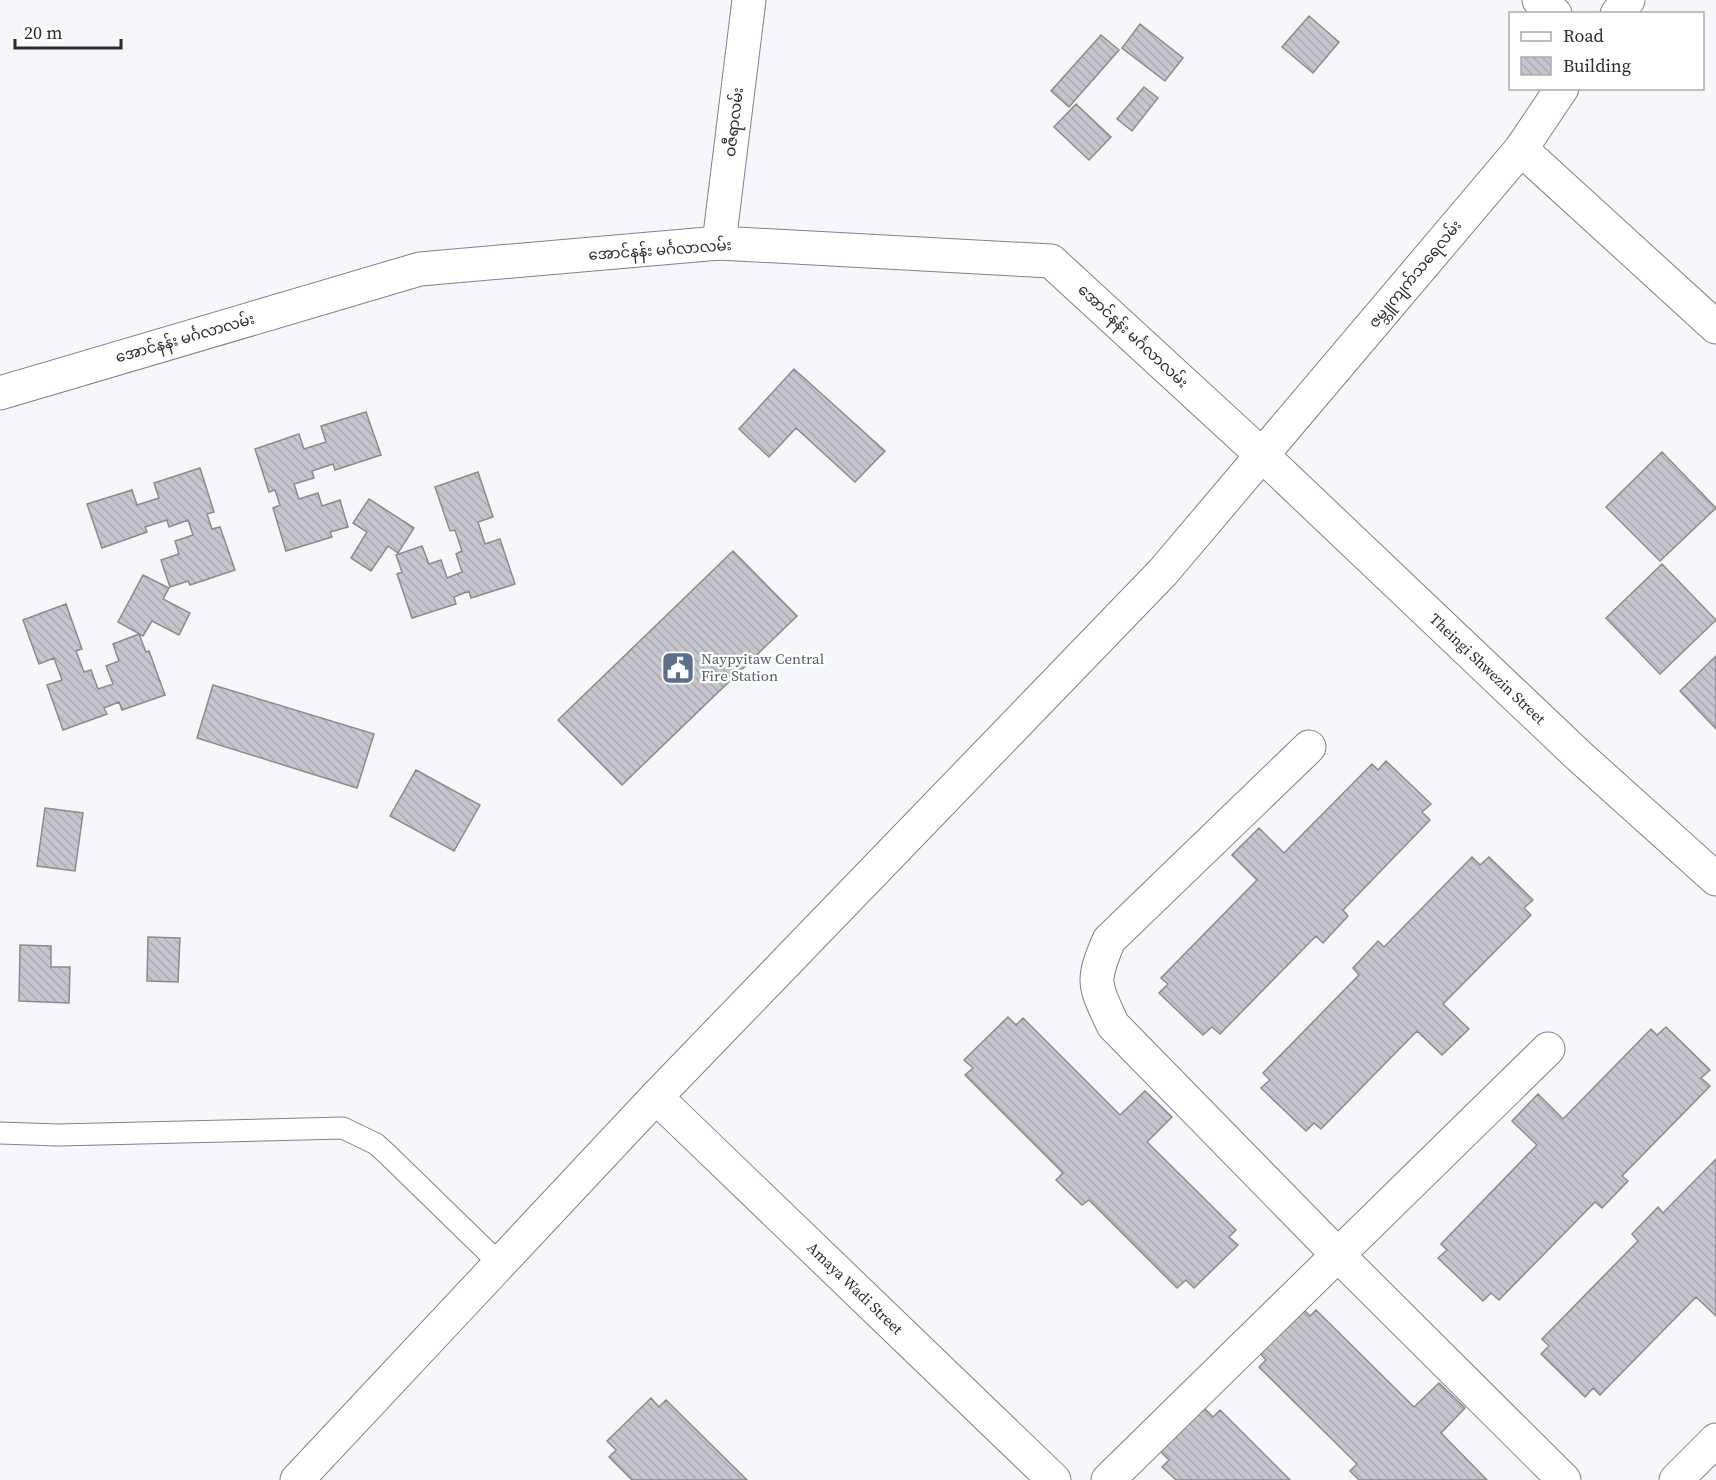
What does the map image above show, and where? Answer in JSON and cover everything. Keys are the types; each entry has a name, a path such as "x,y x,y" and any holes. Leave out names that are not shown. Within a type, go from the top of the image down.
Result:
{"street":[{"name":"ဝဇီရာလမ်း","path":"719,243 749,0"},
{"path":"1539,0 1553,12"},
{"path":"1619,12 1628,0"},
{"name":"ဇမ္ဘူကျက်သရေလမ်း","path":"297,1480 656,1097 1163,572 1521,149 1561,90"},
{"path":"1521,149 1714,322"},
{"name":"အောင်နန်း မင်္ဂလာလမ်း","path":"0,393 420,269 719,243 1051,261 1262,455"},
{"name":"Theingi Shwezin Street","path":"1262,455 1578,755 1716,879"},
{"path":"1309,747 1109,940 1097,969 1097,990 1113,1025 1338,1255 1564,1480"},
{"path":"1107,1480 1548,1049"},
{"name":"Amaya Wadi Street","path":"656,1097 1054,1480"},
{"path":"1676,1480 1716,1440"}],"lane":[{"path":"0,1133 57,1136 343,1128 368,1140 387,1154 500,1264"}],"building":[{"path":"1309,16 1339,42 1313,73 1282,47"},
{"path":"1140,24 1183,58 1165,81 1122,48"},
{"path":"1101,35 1119,50 1069,107 1051,91"},
{"path":"1144,87 1158,98 1132,131 1117,119"},
{"path":"1076,104 1111,137 1089,160 1054,127"},
{"path":"794,369 885,451 855,482 796,428 769,457 739,429"},
{"path":"366,412 381,455 335,470 333,464 312,471 314,478 294,484 299,499 318,493 322,506 340,500 348,527 330,532 332,537 286,551 273,508 280,505 275,490 269,492 255,449 299,434 304,449 326,442 321,426"},
{"path":"1662,452 1716,508 1660,561 1606,507"},
{"path":"200,468 214,512 207,514 212,529 220,527 235,570 190,585 188,581 170,587 161,560 179,554 175,541 193,535 188,520 169,527 167,520 145,527 147,532 102,548 87,504 132,490 137,505 159,498 154,483"},
{"path":"478,472 493,517 478,522 485,544 500,539 515,584 471,598 469,591 454,597 456,604 412,618 397,574 402,572 396,555 422,546 429,564 441,560 447,578 462,572 456,554 462,551 455,530 450,531 435,487"},
{"path":"369,499 414,528 398,553 388,546 371,571 351,558 367,532 353,523"},
{"name":"Naypyitaw Central Fire Station","path":"733,551 797,616 622,785 558,720"},
{"path":"1662,564 1716,620 1660,674 1606,618"},
{"path":"143,575 169,588 163,599 190,613 179,635 152,621 143,636 118,622"},
{"path":"66,604 82,649 76,651 84,672 91,670 98,689 113,684 106,666 119,661 113,644 139,634 146,652 149,651 165,695 122,710 119,702 104,708 107,714 63,730 47,685 62,680 54,658 39,664 23,620"},
{"path":"1716,656 1716,729 1680,691"},
{"path":"213,685 374,734 357,788 197,738"},
{"path":"1386,761 1431,804 1422,812 1430,820 1343,910 1348,916 1323,943 1316,936 1220,1034 1212,1027 1203,1035 1159,993 1168,984 1161,978 1257,880 1232,855 1259,828 1284,853 1372,764 1378,770"},
{"path":"416,770 480,805 454,851 390,816"},
{"path":"45,808 83,813 75,871 37,866"},
{"path":"1472,857 1480,865 1489,857 1533,900 1524,908 1531,915 1443,1004 1469,1029 1442,1055 1417,1031 1321,1129 1314,1123 1306,1131 1261,1088 1270,1080 1263,1073 1359,975 1353,968 1378,941 1384,947"},
{"path":"148,937 180,938 178,982 147,981"},
{"path":"20,945 51,946 51,967 70,967 69,1003 19,1001"},
{"path":"1008,1017 1016,1025 1023,1018 1120,1115 1145,1091 1172,1117 1147,1142 1236,1230 1229,1237 1238,1245 1194,1288 1186,1280 1177,1288 1089,1200 1082,1205 1056,1180 1063,1173 965,1075 973,1068 964,1060"},
{"path":"1666,1027 1710,1070 1701,1078 1710,1086 1622,1176 1628,1181 1602,1208 1595,1202 1499,1300 1491,1293 1483,1301 1438,1258 1447,1250 1441,1244 1537,1145 1512,1121 1538,1094 1563,1119 1651,1029 1657,1035"},
{"path":"1716,1159 1716,1316 1696,1297 1600,1395 1593,1388 1585,1397 1541,1354 1549,1346 1542,1339 1638,1241 1632,1234 1658,1207 1663,1213"},
{"path":"1302,1308 1310,1316 1316,1310 1414,1407 1439,1383 1465,1408 1441,1433 1487,1480 1359,1480 1350,1471 1357,1464 1259,1367 1266,1360 1258,1351"},
{"path":"651,1398 659,1407 666,1400 747,1480 632,1480 609,1457 616,1450 607,1441"},
{"path":"1204,1408 1213,1417 1220,1410 1290,1480 1176,1480 1162,1467 1169,1460 1160,1451"}],"place":[{"name":"Naypyitaw Central Fire Station","path":"678,668"}]}
